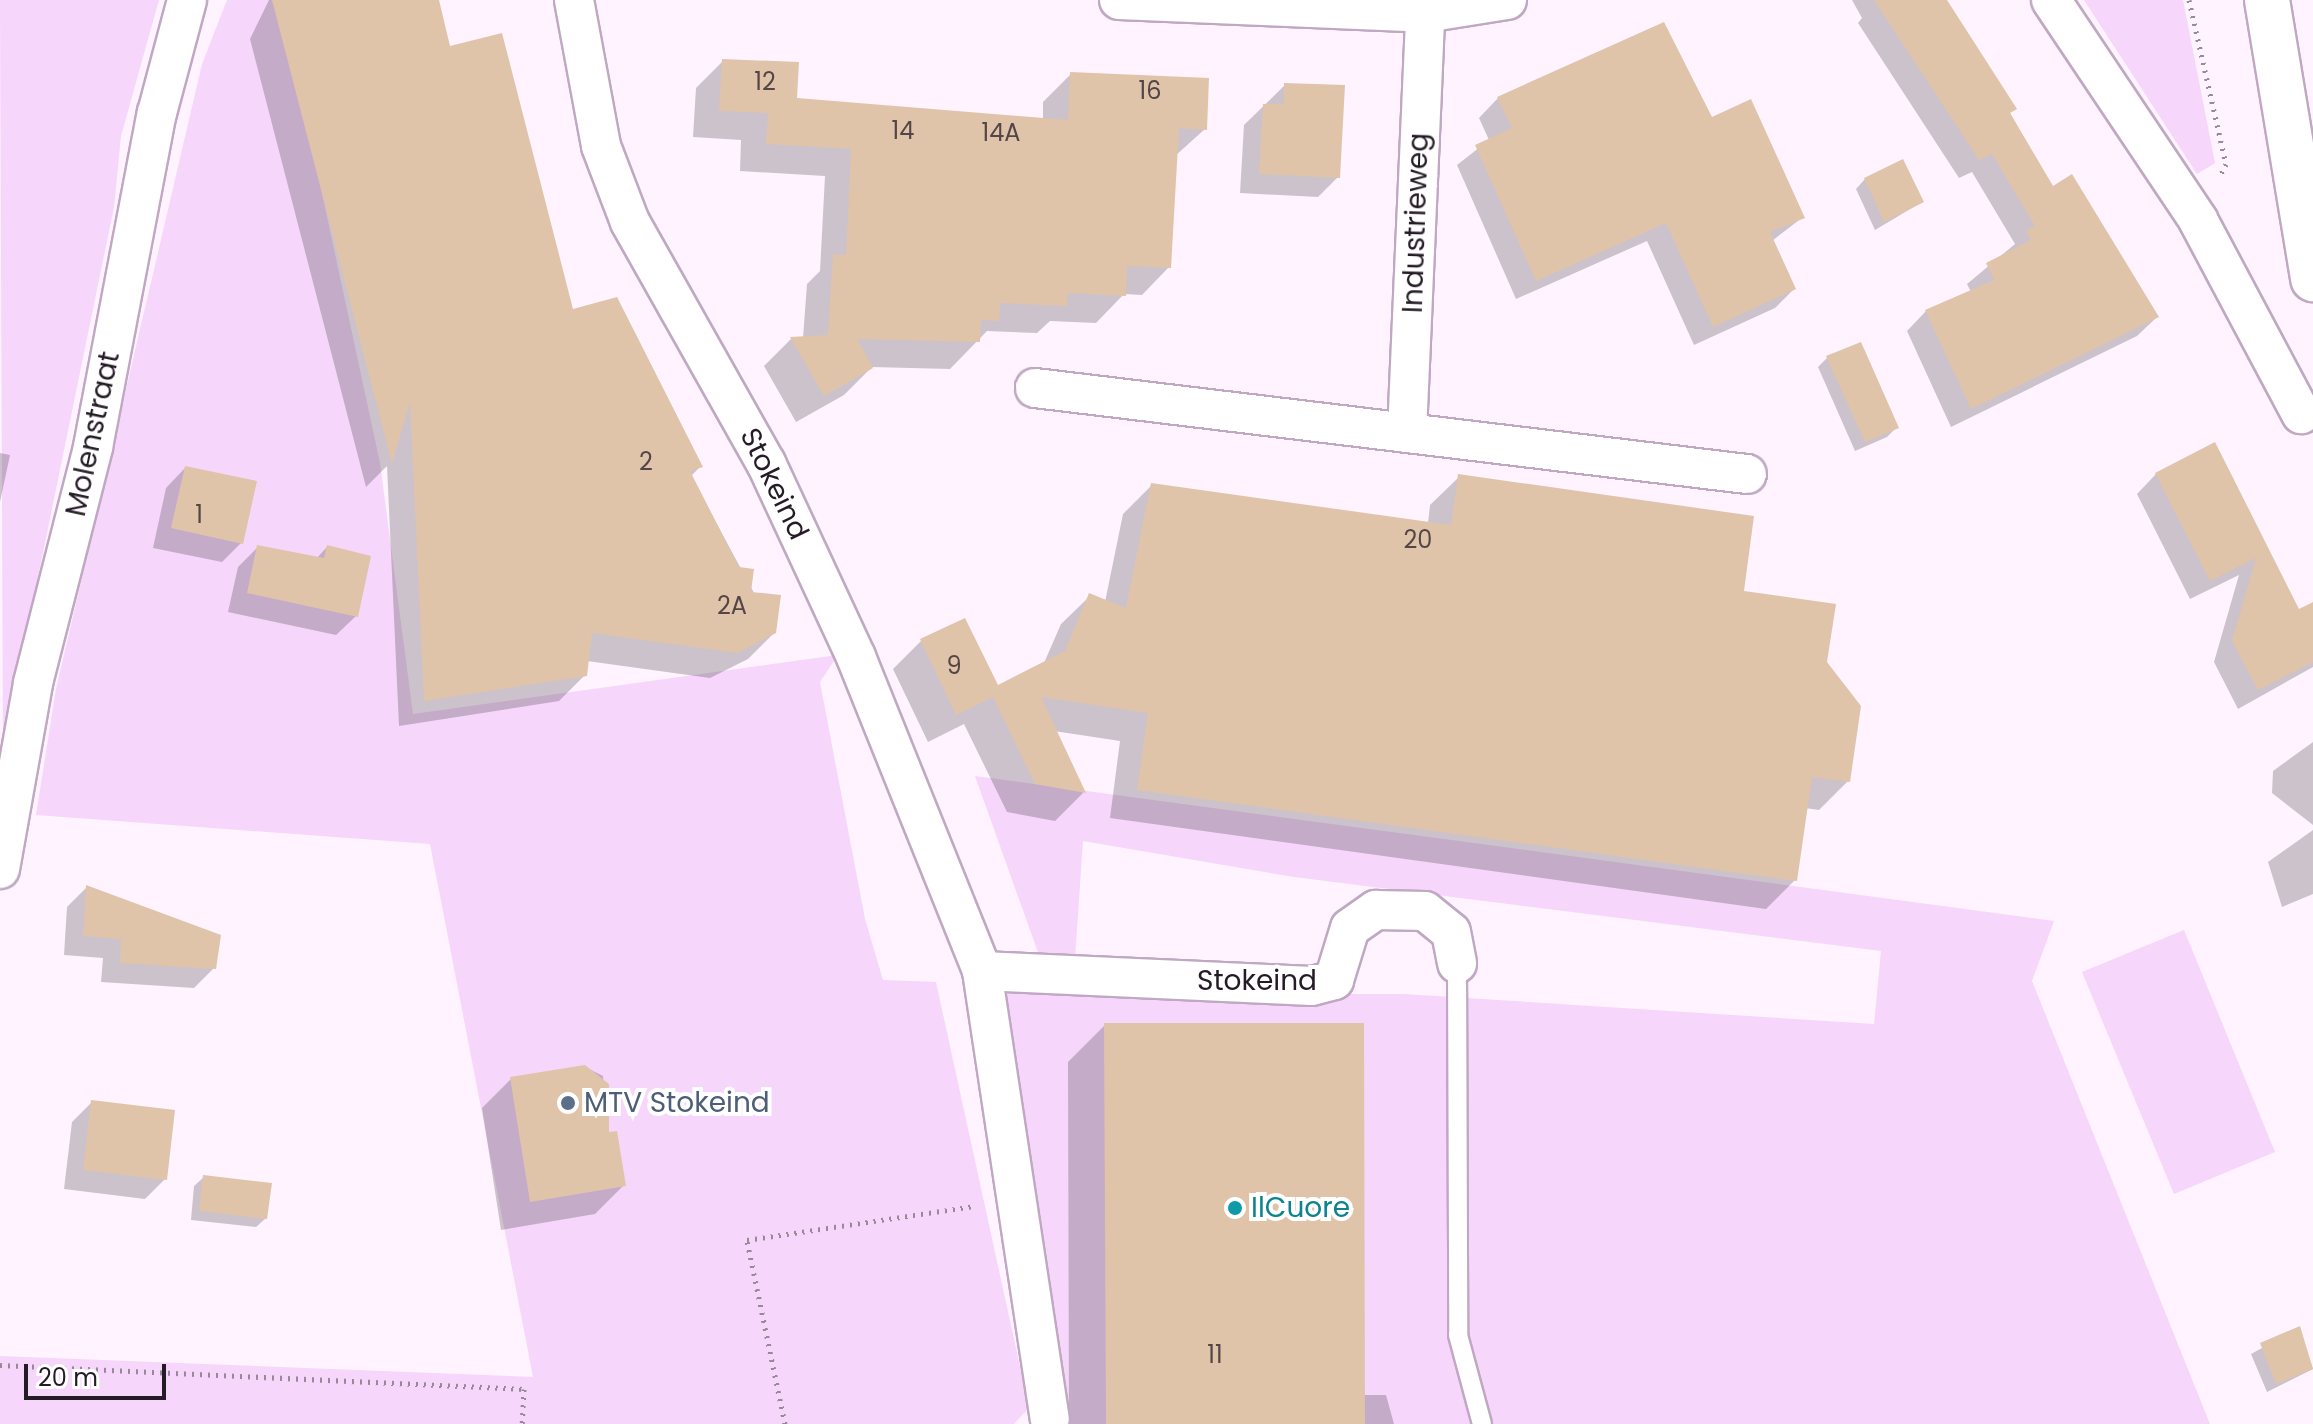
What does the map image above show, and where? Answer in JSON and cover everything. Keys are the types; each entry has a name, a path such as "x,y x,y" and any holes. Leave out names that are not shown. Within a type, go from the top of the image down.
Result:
{"main road":[{"path":"2267,0 2313,279"}],"street":[{"name":"Molenstraat","path":"0,869 33,683 93,447 157,113 187,0"},
{"name":"Stokeind","path":"574,0 601,146 630,222 766,463 856,657 982,971 1050,1419"},
{"path":"1119,0 1425,13 1507,0"},
{"path":"2051,0 2198,220 2301,414"},
{"name":"Industrieweg","path":"1407,433 1425,13"},
{"path":"1035,388 1747,474"},
{"name":"Stokeind","path":"982,971 1312,986 1334,980 1350,928 1376,910 1425,911 1451,932 1457,963"}],"lane":[{"path":"1457,963 1458,1335 1482,1424"}],"path":[{"path":"2189,0 2226,164 2198,220"},
{"path":"785,1424 747,1240 1019,1199"},
{"path":"0,1365 524,1389 522,1424"}],"shaded area":[{"path":"0,0 159,0 121,136 114,207 3,747"},
{"path":"227,0 325,0 300,91 380,463 413,714 838,655 820,682 865,919 883,980 936,982 1029,1408 1014,1424 0,1424 0,1356 533,1377 430,844 36,815 56,689 202,64"},
{"path":"2084,0 2183,0 2215,163 2197,174"},
{"path":"975,776 2054,921 2032,981 2210,1424 1056,1424 1068,1407 1006,994 1403,994 1874,1024 1881,951 1294,877 1083,841 1075,958 1040,958"},
{"path":"2184,930 2275,1152 2174,1194 2082,972"}],"building":[{"path":"272,0 439,0 450,46 502,33 573,309 617,297 703,467 690,471 739,567 754,569 751,592 781,595 776,633 738,653 592,633 587,676 424,701 410,402 392,464"},
{"path":"1874,0 1947,0 2017,109 2010,113 2053,186 2072,174 2159,317 1971,409 1925,310 1994,280 1986,263 2031,240 2026,230 2035,226 1992,154 1979,160"},
{"path":"1664,22 1712,117 1751,99 1805,218 1770,232 1796,289 1713,327 1666,223 1536,281 1475,145 1512,128 1497,97"},
{"path":"722,59 799,62 797,98 1068,120 1070,72 1209,78 1207,130 1179,128 1171,268 1127,266 1126,296 1068,293 1067,306 1000,303 999,321 981,320 980,342 857,339 873,368 824,396 790,337 828,335 833,254 846,255 851,149 766,144 768,113 719,111"},
{"path":"1284,83 1345,85 1340,178 1259,174 1263,104 1284,104"},
{"path":"1903,159 1924,202 1884,222 1864,178"},
{"path":"1861,342 1899,428 1865,442 1826,356"},
{"path":"2215,442 2299,609 2313,602 2313,662 2258,690 2232,641 2256,558 2210,581 2155,473"},
{"path":"185,466 257,481 243,544 171,528"},
{"path":"1458,474 1754,516 1744,591 1836,604 1827,662 1861,706 1850,782 1812,777 1797,881 1137,790 1148,713 1041,697 1086,793 1035,784 993,697 956,715 920,639 965,618 998,685 1065,651 1089,593 1126,608 1151,483 1451,525"},
{"path":"257,545 324,558 327,545 371,556 358,617 247,593"},
{"path":"86,885 221,935 216,969 120,963 121,939 83,936"},
{"name":"IlCuore","path":"1104,1023 1364,1023 1365,1424 1106,1424"},
{"path":"585,1065 609,1084 609,1132 617,1131 626,1186 530,1202 510,1077"},
{"path":"91,1100 175,1110 167,1180 83,1170"},
{"path":"203,1175 272,1183 267,1219 199,1211"},
{"path":"2300,1326 2313,1369 2276,1384 2260,1343"}],"place":[{"name":"MTV Stokeind","path":"568,1103"},
{"name":"IlCuore","path":"1235,1208"}]}
